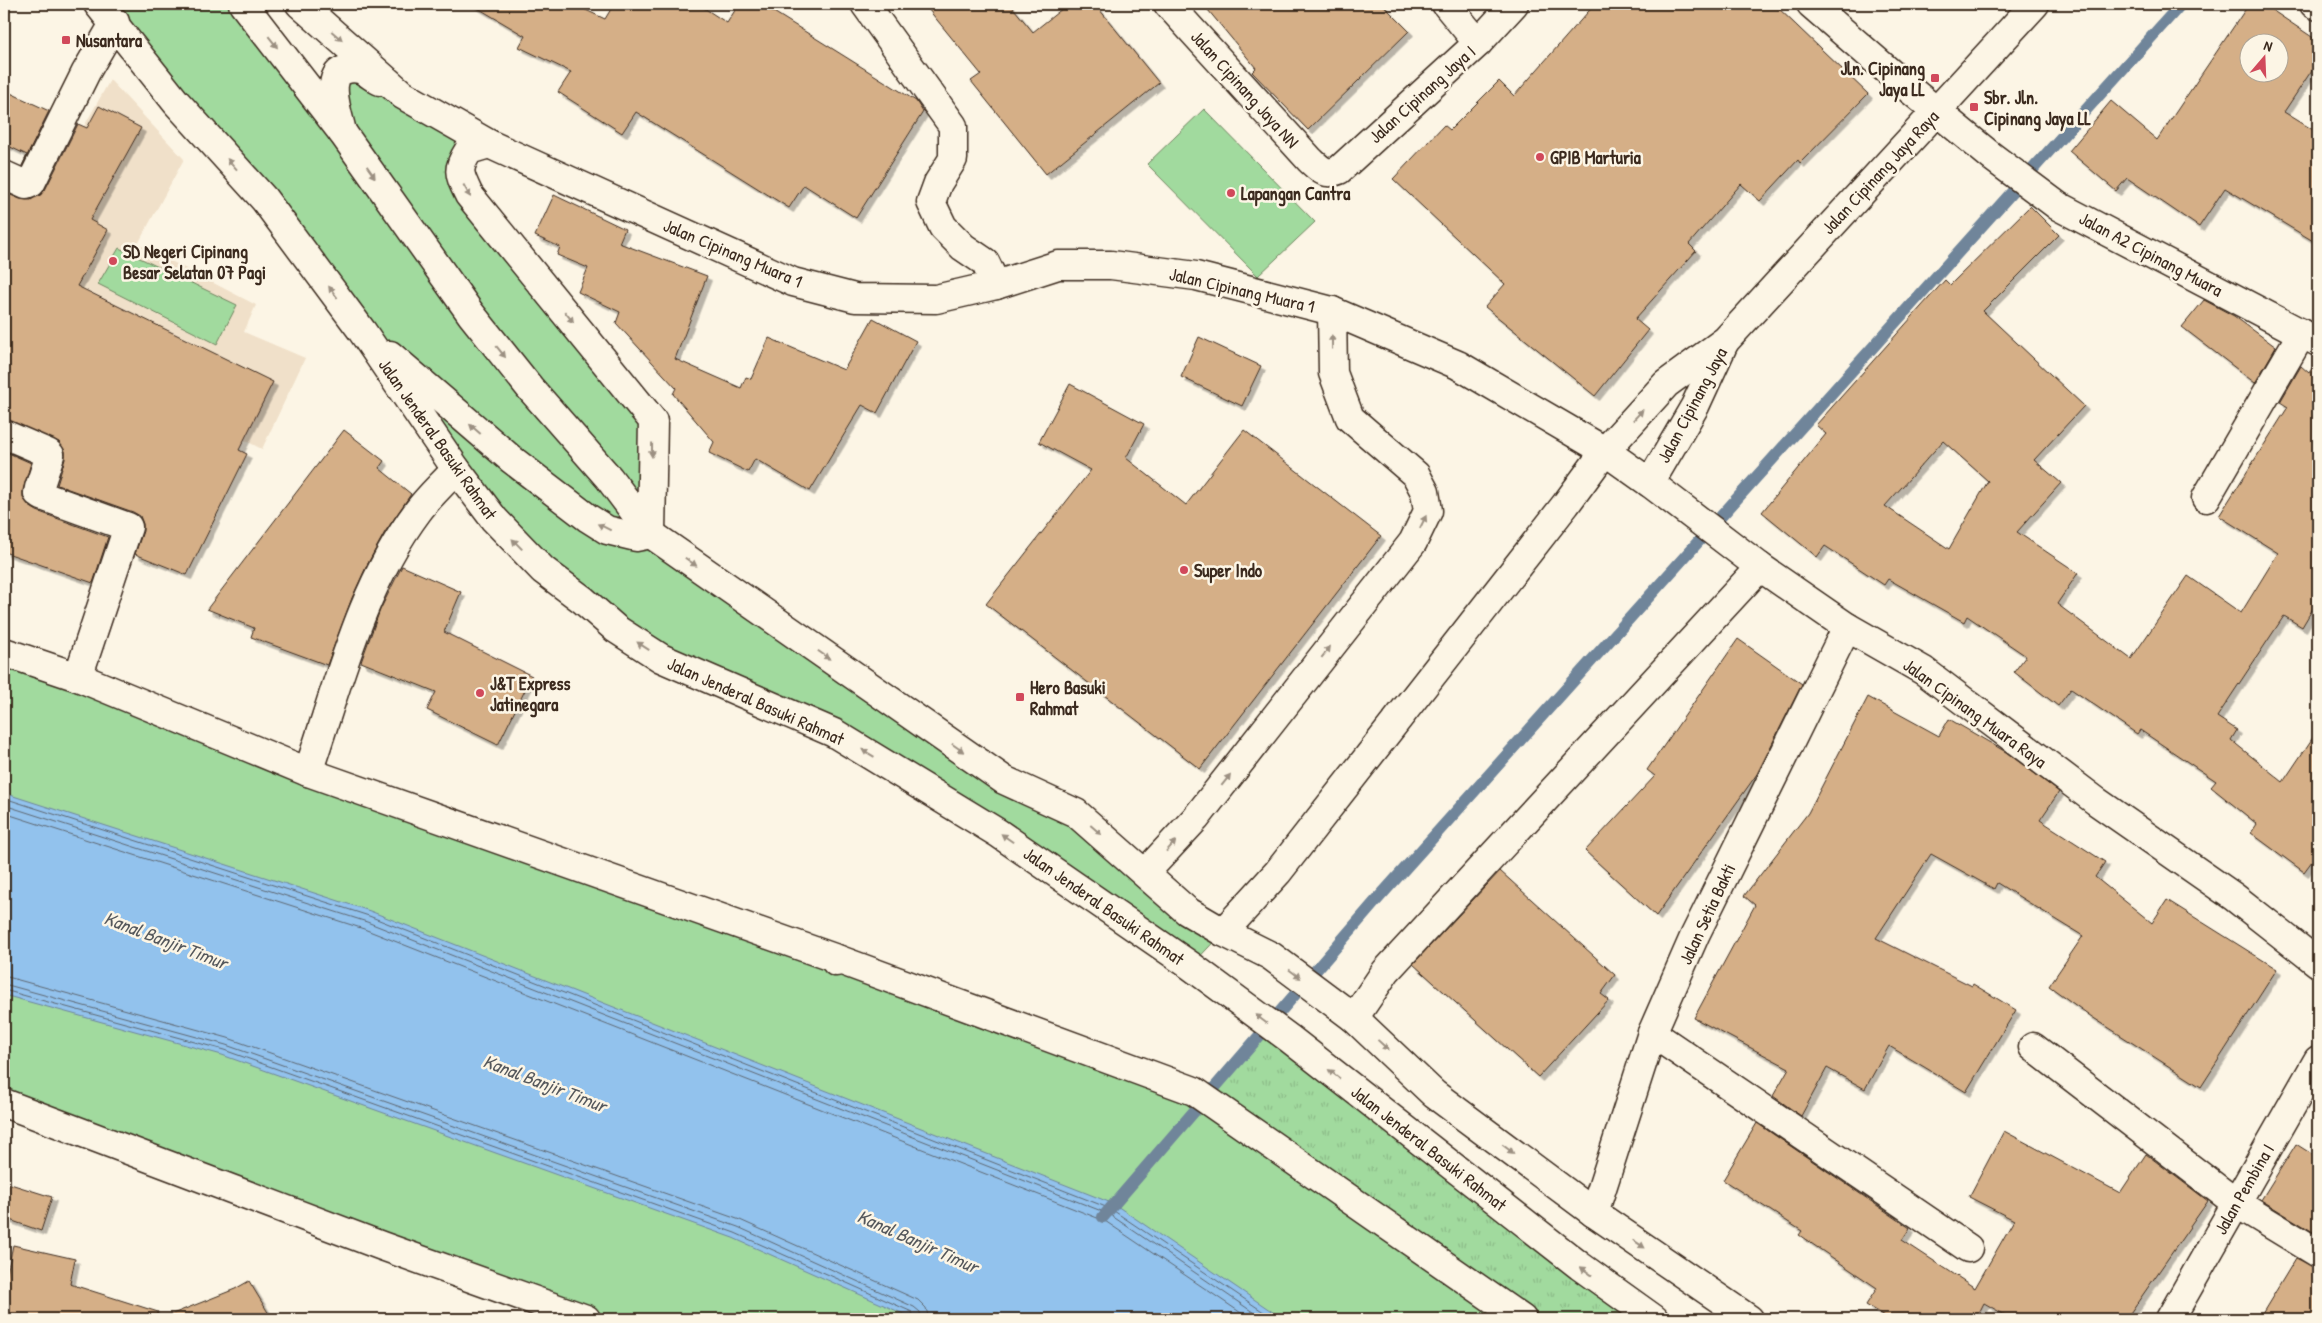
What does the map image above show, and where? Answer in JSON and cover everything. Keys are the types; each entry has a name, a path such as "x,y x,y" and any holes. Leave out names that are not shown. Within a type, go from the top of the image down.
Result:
{"street":[{"path":"243,4 342,132 471,314 530,388 609,478 651,534 1004,780 1076,813 1187,911 1223,932 1271,956 1354,1018 1434,1094 1594,1213 1749,1319"},
{"name":"Jalan Cipinang Muara 1","path":"300,4 404,94 489,144 793,282 856,298 936,299 996,285 1058,265 1110,265 1196,276 1332,312 1458,365 1605,451"},
{"path":"865,4 952,126 954,159 938,183 931,202 943,227 963,247 986,262 996,285"},
{"name":"Jalan Cipinang Jaya NN","path":"1168,4 1323,172"},
{"path":"1446,4 1478,43"},
{"name":"Jalan Cipinang Jaya I","path":"1323,172 1330,174 1339,170 1478,43 1514,4"},
{"name":"Jalan A2 Cipinang Muara","path":"1811,4 1902,83 1991,156 2058,206 2310,337"},
{"name":"Jalan Cipinang Jaya Raya","path":"1726,340 2034,4"},
{"path":"2314,4 2318,6"},
{"path":"4,175 26,185 31,183 86,72 106,13"},
{"name":"Jalan Jenderal Basuki Rahmat","path":"106,13 176,102 264,199 362,331 456,469 494,519 544,570 583,600 616,629 661,658 834,733 998,833 1232,997 1580,1266 1654,1319"},
{"path":"342,132 333,83 341,71 350,68 360,69 404,94"},
{"path":"489,144 469,150 462,162 459,174 469,195 653,421 651,534"},
{"path":"1145,873 1196,818 1413,542 1428,511 1425,492 1416,475 1350,418 1333,373 1332,312"},
{"path":"362,331 511,459 588,518 607,530 636,537 651,534"},
{"path":"2206,498 2310,337"},
{"name":"Jalan Cipinang Jaya","path":"1223,932 1284,865 1560,512 1605,451 1666,384 1726,340"},
{"name":"Jalan Cipinang Jaya","path":"1650,483 1695,406 1726,340"},
{"path":"4,434 50,455 38,492 42,496 128,527 78,677"},
{"name":"Jalan Cipinang Muara Raya","path":"1605,451 1760,567 1846,627 1924,671 2039,759 2234,897 2318,963"},
{"path":"308,772 365,606 392,554 418,511 456,469"},
{"path":"1354,1018 1386,971 1760,567"},
{"name":"Jalan Setia Bakti","path":"1594,1213 1652,1033 1696,935 1846,627"},
{"path":"4,652 78,677 308,772 837,960 1194,1090 1522,1319"},
{"path":"1652,1033 1968,1248"},
{"path":"2033,1047 2236,1203 2318,1253"},
{"name":"Jalan Pembina I","path":"2170,1319 2318,1060"},
{"path":"4,1103 382,1246 586,1319"}],"shaded area":[{"name":"SD Negeri Cipinang Besar Selatan 07 Pagi","path":"110,80 184,159 138,244 256,305 244,332 305,358 262,449 47,341 45,196"}],"green space":[{"path":"97,4 243,4 341,131 341,71 489,144 462,162 653,421 651,534 1076,813 1223,932 1191,966 998,833 661,658 543,570"},
{"name":"Lapangan Cantra","path":"1204,109 1315,222 1258,276 1147,164"},
{"path":"119,248 237,305 217,344 98,284"},
{"path":"4,652 1194,1091 1522,1319 609,1319 4,1103"},
{"path":"1269,1025 1654,1319 1527,1319 1208,1095"}],"water":[{"name":"Kanal Banjir Timur","path":"4,793 370,911 1114,1204 1283,1319 915,1319 733,1238 222,1055 4,995"}],"building":[{"path":"471,4 573,4 605,19 614,4 698,4 727,23 739,4 761,4 916,101 923,112 856,218 804,185 789,208 636,112 622,133 558,92 571,72 519,47 525,36"},
{"path":"924,4 1010,4 1033,32 1068,4 1095,4 1159,83 1046,174 971,81 981,74"},
{"path":"1203,4 1382,4 1409,31 1308,130 1252,72 1256,68"},
{"path":"1595,4 1774,4 1868,94 1800,163 1798,160 1760,201 1741,184 1689,244 1696,251 1635,319 1648,330 1595,396 1485,307 1505,284 1393,179 1444,125 1450,130 1499,81 1514,96"},
{"path":"2249,4 2263,4 2318,41 2318,61 2284,112 2318,133 2318,244 2225,188 2199,227 2127,178 2116,191 2069,151 2111,101 2157,140"},
{"path":"4,90 49,111 22,166 27,155 4,144"},
{"path":"99,106 141,128 90,220 108,230 77,286 273,382 239,450 247,454 187,575 135,554 143,531 140,516 57,485 65,459 65,451 59,442 4,419 4,198 6,193 20,199 31,200 45,190 78,124 87,128"},
{"path":"554,195 625,229 619,243 707,276 675,359 741,388 746,377 751,379 769,338 844,370 873,318 916,341 877,413 862,405 810,491 755,459 748,472 709,453 714,442 673,394 676,388 616,323 620,312 578,292 588,268 557,255 560,247 535,236"},
{"path":"2030,206 2059,235 1983,311 2084,406 2034,460 2061,483 2017,532 2078,573 2057,604 2131,659 2188,576 2241,613 2278,553 2219,516 2288,407 2280,402 2301,366 2309,373 2318,359 2318,600 2302,627 2284,616 2217,717 2237,730 2231,740 2283,782 2318,730 2318,853 2304,872 2251,833 2257,824 2211,787 2216,781 2140,730 2137,734 2071,689 2058,706 2014,672 2026,656 1967,616 1964,622 1888,579 1884,585 1825,546 1817,557 1762,512 1826,434 1816,425 1945,280 1950,285","holes":["1943,441 1988,481 1949,549 1885,506"]},
{"path":"2204,300 2234,316 2276,347 2255,383 2182,327"},
{"path":"1199,337 1261,366 1242,406 1181,377"},
{"name":"Super Indo","path":"1070,384 1144,424 1126,458 1186,505 1244,430 1381,536 1200,769 986,604 1091,470 1039,442"},
{"path":"344,430 384,461 379,468 411,494 385,532 367,565 352,598 327,665 251,637 254,628 207,609"},
{"path":"4,451 31,463 23,490 23,498 29,506 37,511 108,537 93,583 4,552"},
{"path":"402,566 461,592 444,632 532,676 498,745 427,710 436,692 361,662 380,610"},
{"path":"1738,639 1802,684 1757,774 1656,916 1585,851 1655,776 1647,770"},
{"path":"1868,697 1939,736 1949,719 2006,752 2059,792 2040,820 2105,862 2095,877 2152,923 2167,900 2277,969 2201,1087 2092,1017 2049,986 2083,936 1997,883 1994,889 1931,854 1876,938 1972,986 1973,984 2016,1010 1966,1092 1889,1046 1865,1089 1827,1068 1801,1116 1773,1096 1789,1068 1694,1018 1755,905 1744,896 1808,813"},
{"path":"1500,871 1615,975 1601,994 1609,1000 1538,1077 1413,964"},
{"path":"1757,1123 1910,1228 1902,1240 1975,1288 2014,1220 1969,1197 2004,1131 2120,1193 2146,1154 2208,1201 2126,1319 2012,1319 1984,1303 1976,1319 1889,1319 1866,1305 1877,1288 1799,1235 1802,1231 1723,1180"},
{"path":"2296,1144 2318,1158 2318,1235 2261,1200"},
{"path":"4,1182 52,1197 41,1231 4,1218"},
{"path":"13,1245 75,1259 70,1284 158,1312 157,1319 4,1319 4,1288"},
{"path":"2296,1258 2318,1269 2318,1319 2259,1319"},
{"path":"249,1281 272,1319 165,1319 165,1317 235,1289"}],"waterway":[{"path":"1103,1217 1374,903 2181,4"}],"place":[{"name":"Nusantara","path":"66,40"},
{"name":"Jln. Cipinang Jaya LL","path":"1935,78"},
{"name":"Sbr. Jln. Cipinang Jaya LL","path":"1974,107"},
{"name":"GPIB Marturia","path":"1540,157"},
{"name":"Lapangan Cantra","path":"1231,193"},
{"name":"SD Negeri Cipinang Besar Selatan 07 Pagi","path":"113,261"},
{"name":"Super Indo","path":"1184,570"},
{"name":"J&T Express Jatinegara","path":"480,693"},
{"name":"Hero Basuki Rahmat","path":"1020,697"}]}
